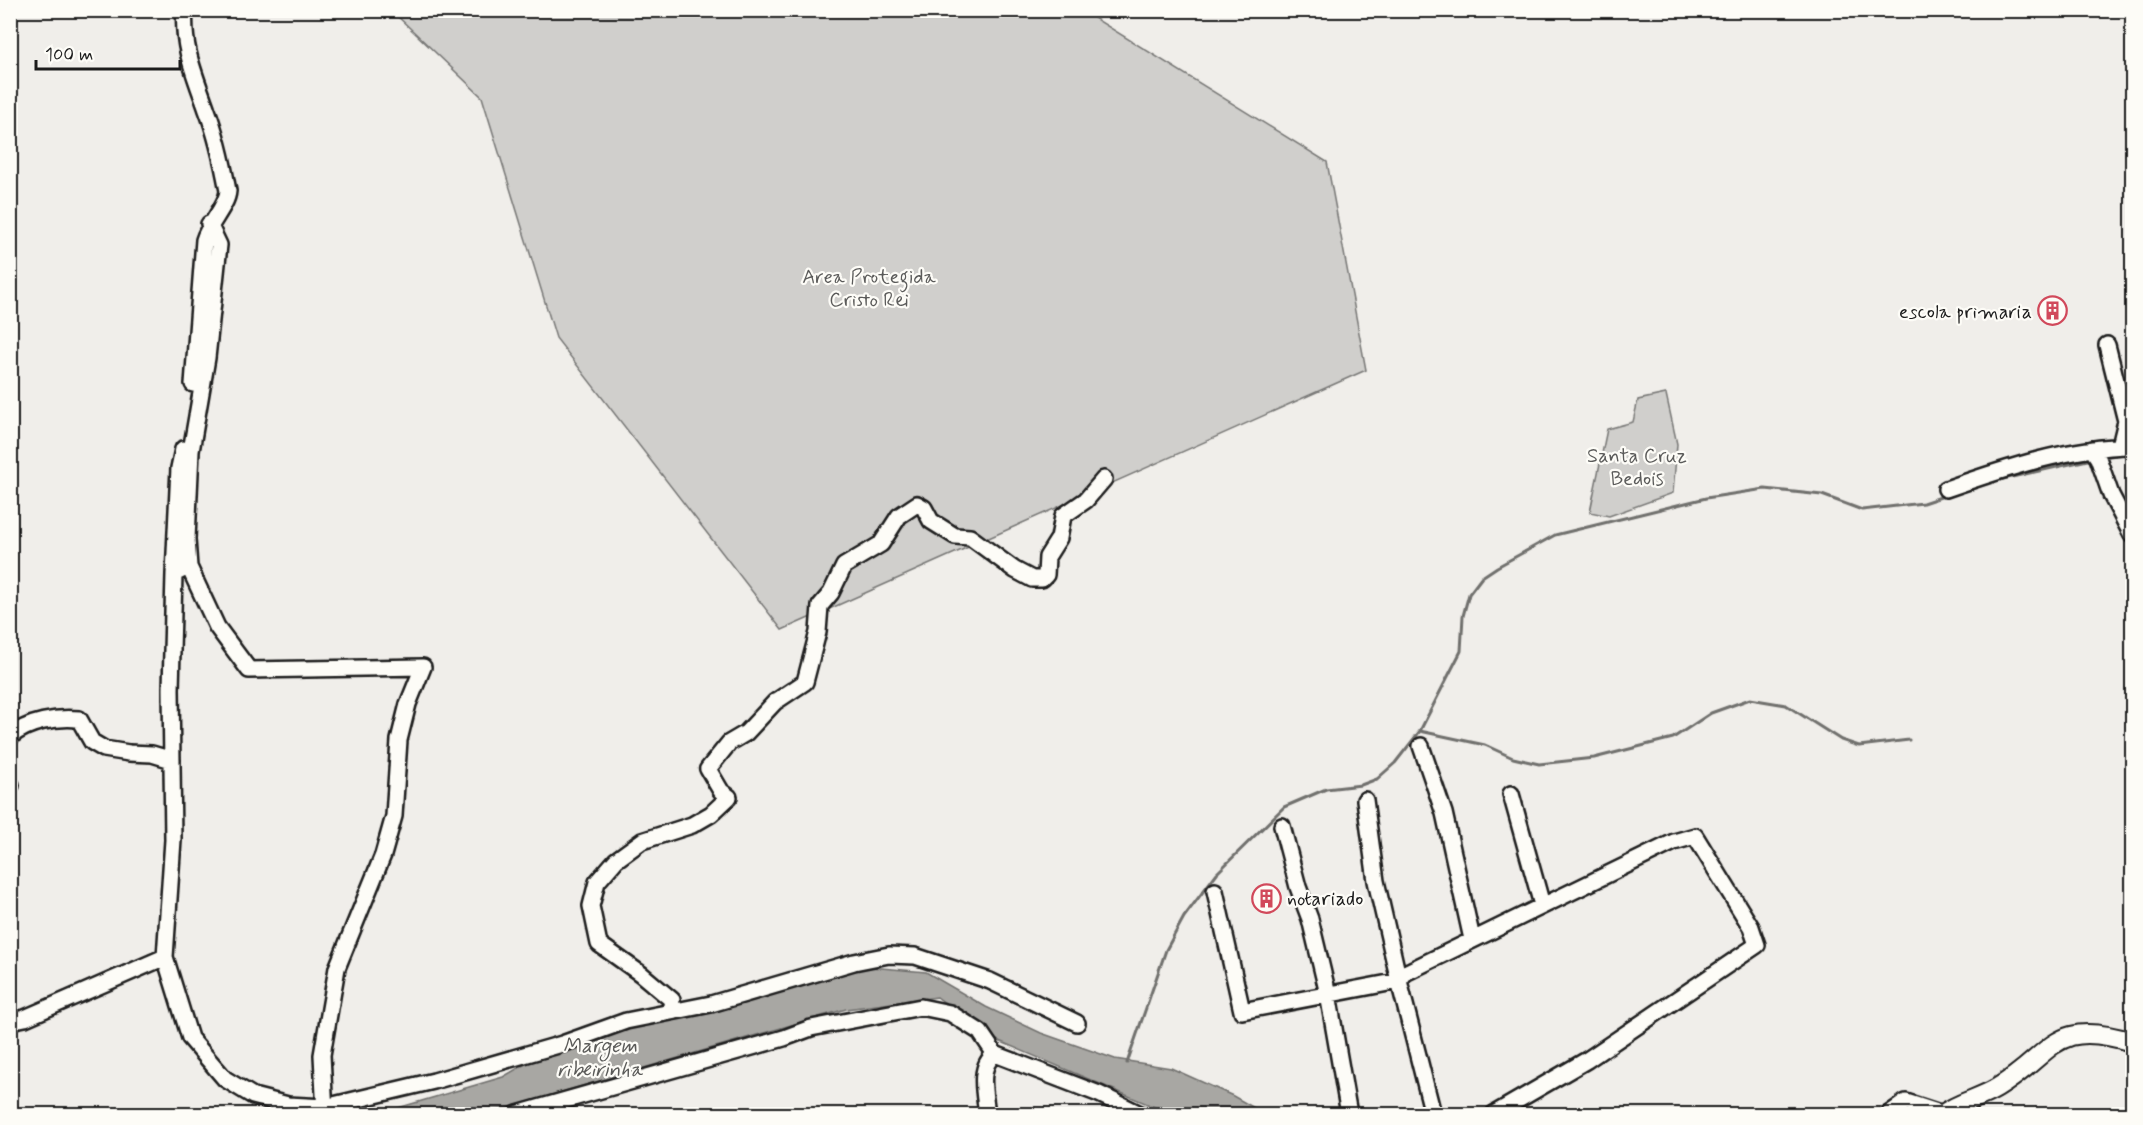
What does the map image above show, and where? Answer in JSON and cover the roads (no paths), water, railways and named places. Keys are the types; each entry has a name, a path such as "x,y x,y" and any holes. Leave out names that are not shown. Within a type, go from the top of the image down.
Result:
{"main road":[{"path":"1943,1114 1995,1089 2059,1040 2083,1034 2110,1035 2133,1042"}],"street":[{"path":"185,10 183,32 186,50 208,111 228,191 227,199 209,224 204,240 189,416 179,468 174,574 173,840 165,957 190,1038 225,1079 252,1096 325,1111 498,1064 626,1021 711,1004 854,962 889,955 915,956 990,981 1077,1023"},
{"path":"209,224 219,245 207,357 191,451 187,539 189,567 217,627 249,670 295,667 423,667 408,704 399,740 397,795 383,855 337,968 322,1055 325,1111"},
{"path":"1946,489 1994,472 2092,449 2126,446 2126,421 2107,345"},
{"path":"2092,449 2116,508 2133,535"},
{"path":"670,1011 672,1000 599,944 591,906 597,882 616,860 642,840 692,825 711,814 729,797 721,791 708,769 729,743 746,733 776,702 805,682 818,632 820,606 831,593 844,566 881,544 899,516 917,504 924,508 931,521 955,536 970,537 1016,570 1032,579 1042,579 1046,575 1047,557 1059,538 1063,516 1086,500 1104,479"},
{"path":"174,574 189,567"},
{"path":"10,737 31,724 67,718 79,719 92,742 104,748 129,753 152,754 172,760"},
{"path":"1421,746 1444,813 1472,939"},
{"path":"1511,794 1542,905"},
{"path":"1365,800 1376,881 1433,1114"},
{"path":"1282,826 1310,919 1328,994 1349,1114"},
{"path":"1215,891 1242,1011 1399,981 1404,973 1416,966 1441,958 1472,939 1685,837 1695,836 1751,927 1757,945 1587,1060 1494,1114"},
{"path":"10,1021 25,1018 165,957"},
{"path":"517,1114 784,1038 811,1028 921,1007 950,1013 980,1032 994,1054 1099,1094 1140,1114"},
{"path":"987,1114 983,1076 988,1059 994,1054"},
{"path":"1889,1114 1906,1102 1943,1114"}],"water":[{"name":"Margem ribeirinha","path":"859,966 926,972 986,1007 1041,1033 1115,1059 1171,1068 1233,1096 1265,1114 1171,1114 992,1038 937,997 846,1009 493,1112 363,1114 391,1110 503,1077 539,1056 595,1035"}],"waterway":[{"path":"2102,457 2125,454"},
{"path":"1990,482 2092,459"},
{"path":"1127,1063 1166,950 1184,917 1217,873 1284,807 1326,789 1361,785 1377,779 1395,763 1420,731 1461,651 1463,616 1469,594 1482,577 1555,535 1706,498 1765,489 1822,495 1862,510 1923,503 1947,495"},
{"path":"1420,731 1485,745 1513,758 1539,764 1594,758 1673,738 1711,713 1750,699 1786,705 1841,740 1859,746 1909,740"}],"place":[{"name":"escola primaria","path":"2053,311"},
{"name":"notariado","path":"1266,898"}],"park label":[{"name":"Area Protegida Cristo Rei","path":"869,288"},
{"name":"Santa Cruz Bedois","path":"1637,466"}]}
